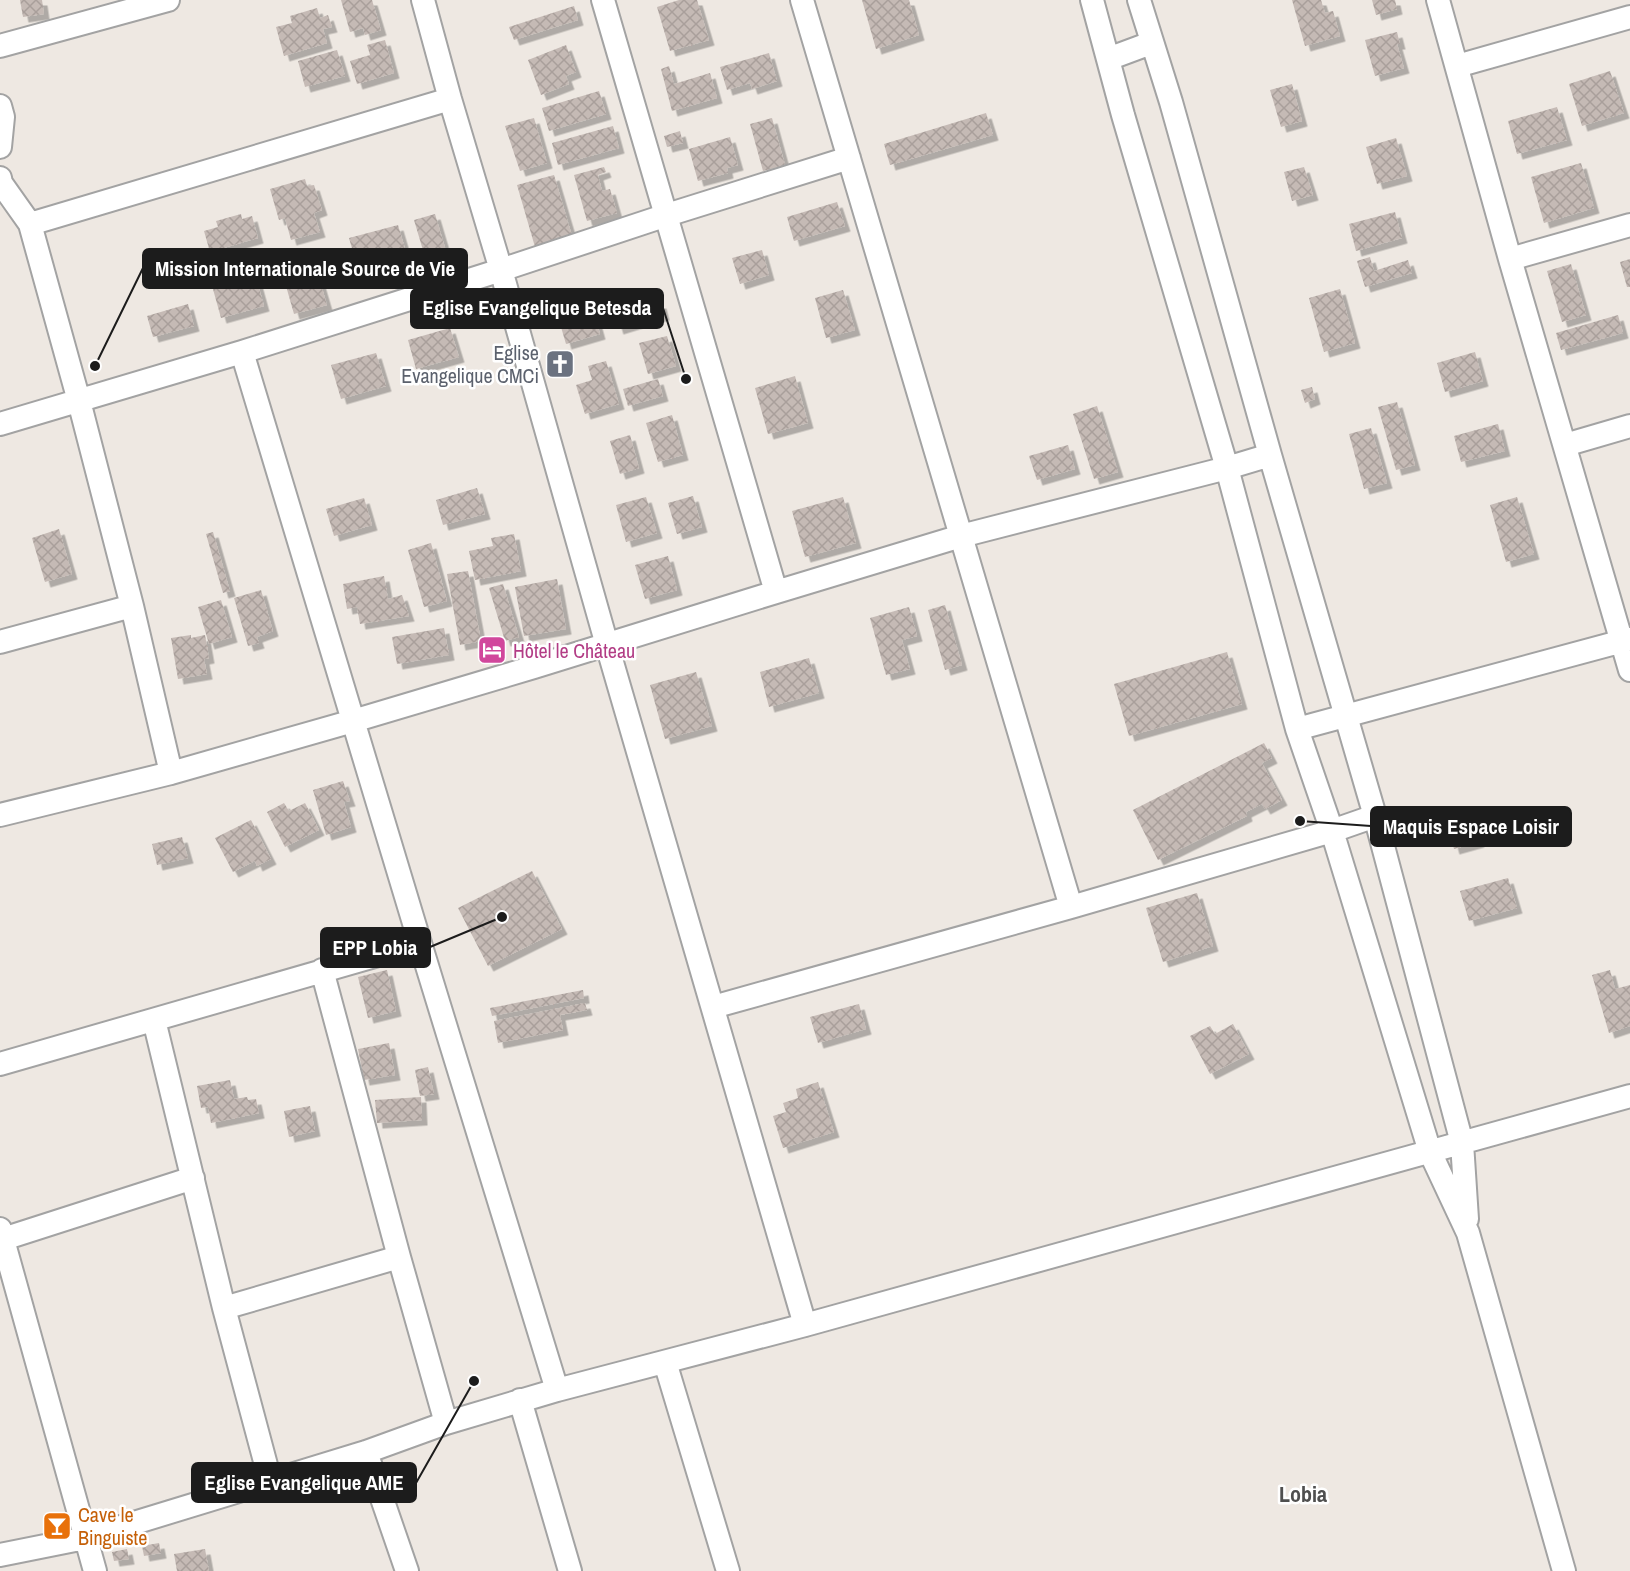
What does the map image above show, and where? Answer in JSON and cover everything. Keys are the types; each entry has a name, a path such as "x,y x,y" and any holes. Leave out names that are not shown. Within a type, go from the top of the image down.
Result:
{"street":[{"path":"0,46 168,0"},
{"path":"423,0 607,645 805,1325"},
{"path":"603,0 776,592"},
{"path":"802,0 1071,906"},
{"path":"1092,0 1126,126 1227,468 1298,729 1332,831 1430,1152 1468,1233 1564,1571"},
{"path":"1139,0 1174,113 1375,816 1462,1143 1468,1233"},
{"path":"1438,0 1564,445 1626,640 1630,670"},
{"path":"1457,66 1630,17"},
{"path":"1108,59 1151,43"},
{"path":"30,224 450,99"},
{"path":"0,106 3,117 0,147"},
{"path":"0,424 242,352 849,158"},
{"path":"0,178 1,183 30,224 132,606 171,773"},
{"path":"1510,260 1630,225"},
{"path":"242,352 556,1390"},
{"path":"1564,445 1630,426"},
{"path":"0,815 171,773 353,721 961,536 1270,455"},
{"path":"0,642 132,606"},
{"path":"1298,729 1626,640"},
{"path":"713,1007 1332,831 1375,816"},
{"path":"0,1064 420,943"},
{"path":"322,970 446,1423"},
{"path":"154,1020 224,1308 270,1480"},
{"path":"0,1555 85,1538 366,1452 446,1423 520,1400 805,1325 1630,1096"},
{"path":"95,1571 1,1236 193,1178"},
{"path":"224,1308 399,1257"},
{"path":"664,1362 728,1571"},
{"path":"520,1400 570,1571"},
{"path":"366,1452 407,1571"}],"building":[{"path":"20,0 42,0 44,14 23,17"},
{"path":"341,0 372,0 381,30 365,35 363,28 350,32"},
{"path":"679,0 697,0 709,40 670,51 657,7"},
{"path":"862,0 909,0 919,35 876,49"},
{"path":"1292,0 1321,0 1325,13 1333,11 1340,36 1305,46"},
{"path":"1372,0 1395,0 1397,9 1376,15"},
{"path":"574,6 578,20 514,40 509,27"},
{"path":"317,8 320,18 328,15 332,27 323,29 327,43 284,56 276,27 292,23 290,16"},
{"path":"1397,32 1400,44 1397,44 1404,68 1375,76 1365,40"},
{"path":"385,40 394,73 357,84 350,61 370,55 367,45"},
{"path":"566,45 576,72 566,76 569,84 541,95 528,60"},
{"path":"337,50 345,76 305,87 298,61"},
{"path":"769,53 777,81 752,89 750,83 727,90 720,67"},
{"path":"669,66 674,84 710,73 717,98 672,111 661,69"},
{"path":"1610,71 1624,113 1582,126 1569,84"},
{"path":"1292,84 1302,121 1281,127 1270,90"},
{"path":"599,91 606,114 549,131 542,108"},
{"path":"1557,107 1567,140 1517,154 1508,121"},
{"path":"986,113 993,135 890,165 884,144"},
{"path":"534,118 547,163 520,171 505,126"},
{"path":"772,118 785,165 763,171 750,124"},
{"path":"613,126 619,148 558,165 552,143"},
{"path":"680,131 683,143 667,147 664,136"},
{"path":"730,137 738,165 727,168 728,173 698,181 689,149"},
{"path":"1396,138 1407,176 1377,184 1366,147"},
{"path":"1581,163 1594,208 1544,223 1531,177"},
{"path":"604,167 606,172 598,175 602,191 610,189 617,213 587,221 574,175"},
{"path":"1304,167 1313,195 1292,201 1284,172"},
{"path":"554,175 572,236 535,247 517,185"},
{"path":"305,179 307,186 314,185 322,210 314,213 320,232 291,240 285,218 279,220 270,189"},
{"path":"837,202 845,226 794,241 787,217"},
{"path":"1395,212 1402,238 1356,251 1349,224"},
{"path":"241,214 242,219 252,216 258,238 210,252 204,231 218,227 216,221"},
{"path":"435,214 446,251 425,257 414,220"},
{"path":"398,225 408,259 372,269 370,262 357,266 349,238"},
{"path":"762,250 769,275 740,284 732,258"},
{"path":"303,251 308,270 316,268 327,305 294,314 278,258"},
{"path":"1370,257 1374,271 1408,260 1412,273 1365,287 1357,261"},
{"path":"1630,259 1630,287 1627,287 1620,262"},
{"path":"1571,264 1586,315 1562,322 1547,271"},
{"path":"254,270 264,306 221,318 211,282"},
{"path":"651,288 655,304 661,303 664,315 618,329 609,300"},
{"path":"1340,289 1355,343 1324,352 1309,298"},
{"path":"843,290 855,330 826,338 815,298"},
{"path":"588,291 600,334 566,344 553,300"},
{"path":"188,304 194,326 153,337 147,316"},
{"path":"1618,315 1623,333 1561,350 1556,333"},
{"path":"450,328 459,357 416,369 408,340"},
{"path":"667,336 676,366 648,374 639,343"},
{"path":"1475,352 1483,381 1445,392 1437,363"},
{"path":"376,353 386,386 341,399 331,365"},
{"path":"606,361 619,404 585,414 576,385 592,380 588,366"},
{"path":"795,376 808,423 768,434 755,388"},
{"path":"658,379 663,396 628,406 623,389"},
{"path":"1312,387 1315,399 1305,403 1301,390"},
{"path":"1397,402 1415,465 1396,470 1378,407"},
{"path":"1097,406 1118,472 1094,479 1073,414"},
{"path":"672,415 683,455 658,462 646,423"},
{"path":"1498,424 1505,451 1461,462 1454,436"},
{"path":"1371,428 1387,483 1364,489 1349,434"},
{"path":"630,435 639,468 620,474 610,441"},
{"path":"1068,445 1075,469 1037,480 1029,456"},
{"path":"477,488 485,514 443,525 436,500"},
{"path":"693,496 702,527 677,534 668,503"},
{"path":"646,497 657,533 626,542 616,505"},
{"path":"843,497 856,543 805,557 792,511"},
{"path":"1517,497 1534,554 1506,562 1490,505"},
{"path":"364,498 372,525 334,536 326,509"},
{"path":"59,529 72,574 45,582 32,538"},
{"path":"213,532 230,591 223,593 206,534"},
{"path":"514,534 521,571 475,580 469,551 493,546 491,538"},
{"path":"431,543 447,601 424,607 408,550"},
{"path":"668,556 677,590 645,599 635,565"},
{"path":"468,571 481,641 460,645 447,574"},
{"path":"384,576 388,599 402,595 409,616 360,624 357,607 347,609 343,584"},
{"path":"557,579 566,629 524,636 515,587"},
{"path":"503,584 519,637 505,641 489,588"},
{"path":"261,590 273,631 257,637 259,643 248,646 234,598"},
{"path":"221,600 232,637 209,644 198,607"},
{"path":"945,605 962,665 945,670 928,610"},
{"path":"909,607 917,636 902,640 910,669 886,675 870,618"},
{"path":"444,628 449,655 397,664 392,637"},
{"path":"191,635 191,638 205,635 209,658 204,659 207,674 178,679 171,638"},
{"path":"1227,652 1242,704 1129,736 1114,684"},
{"path":"809,658 819,693 769,707 760,672"},
{"path":"696,672 712,726 665,739 650,685"},
{"path":"1264,743 1272,758 1262,763 1282,800 1265,809 1262,804 1246,812 1247,816 1158,860 1133,810"},
{"path":"343,781 350,801 344,802 351,827 326,835 313,790"},
{"path":"284,803 289,811 305,803 319,830 285,847 267,812"},
{"path":"251,820 271,859 257,866 255,861 233,872 215,838"},
{"path":"1474,824 1479,842 1454,849 1449,831"},
{"path":"182,837 188,858 157,865 152,844"},
{"path":"532,871 562,929 488,966 458,908"},
{"path":"1508,878 1517,908 1469,921 1460,891"},
{"path":"1197,893 1213,946 1163,962 1146,908"},
{"path":"387,970 396,1011 368,1018 358,977"},
{"path":"1610,970 1615,989 1630,985 1630,1026 1609,1033 1592,975"},
{"path":"583,990 584,998 492,1016 490,1008"},
{"path":"585,1003 587,1010 560,1015 563,1030 498,1043 494,1021"},
{"path":"859,1004 866,1029 818,1043 810,1017"},
{"path":"1233,1024 1249,1054 1210,1074 1190,1036 1210,1026 1215,1034"},
{"path":"389,1043 395,1075 364,1080 358,1049"},
{"path":"428,1067 434,1094 420,1096 415,1070"},
{"path":"230,1080 234,1099 247,1097 248,1100 256,1099 259,1113 211,1123 208,1107 201,1108 197,1086"},
{"path":"818,1082 834,1132 783,1148 773,1116 786,1112 783,1103 798,1098 796,1089"},
{"path":"421,1097 422,1120 377,1123 375,1100"},
{"path":"310,1106 315,1131 289,1137 284,1111"},
{"path":"159,1543 161,1553 144,1556 142,1546"},
{"path":"127,1549 129,1559 114,1561 112,1552"},
{"path":"205,1549 209,1571 177,1571 174,1554"}],"place":[{"name":"Eglise Evangelique CMCi","path":"560,364"},
{"name":"Mission Internationale Source de Vie","path":"95,366"},
{"name":"Eglise Evangelique Betesda","path":"686,379"},
{"name":"Hôtel le Château","path":"492,650"},
{"name":"Maquis Espace Loisir","path":"1300,821"},
{"name":"EPP Lobia","path":"502,917"},
{"name":"Eglise Evangelique AME","path":"474,1381"},
{"name":"Cave le Binguiste","path":"57,1526"}],"district":[{"name":"Lobia","path":"1303,1494"}]}
